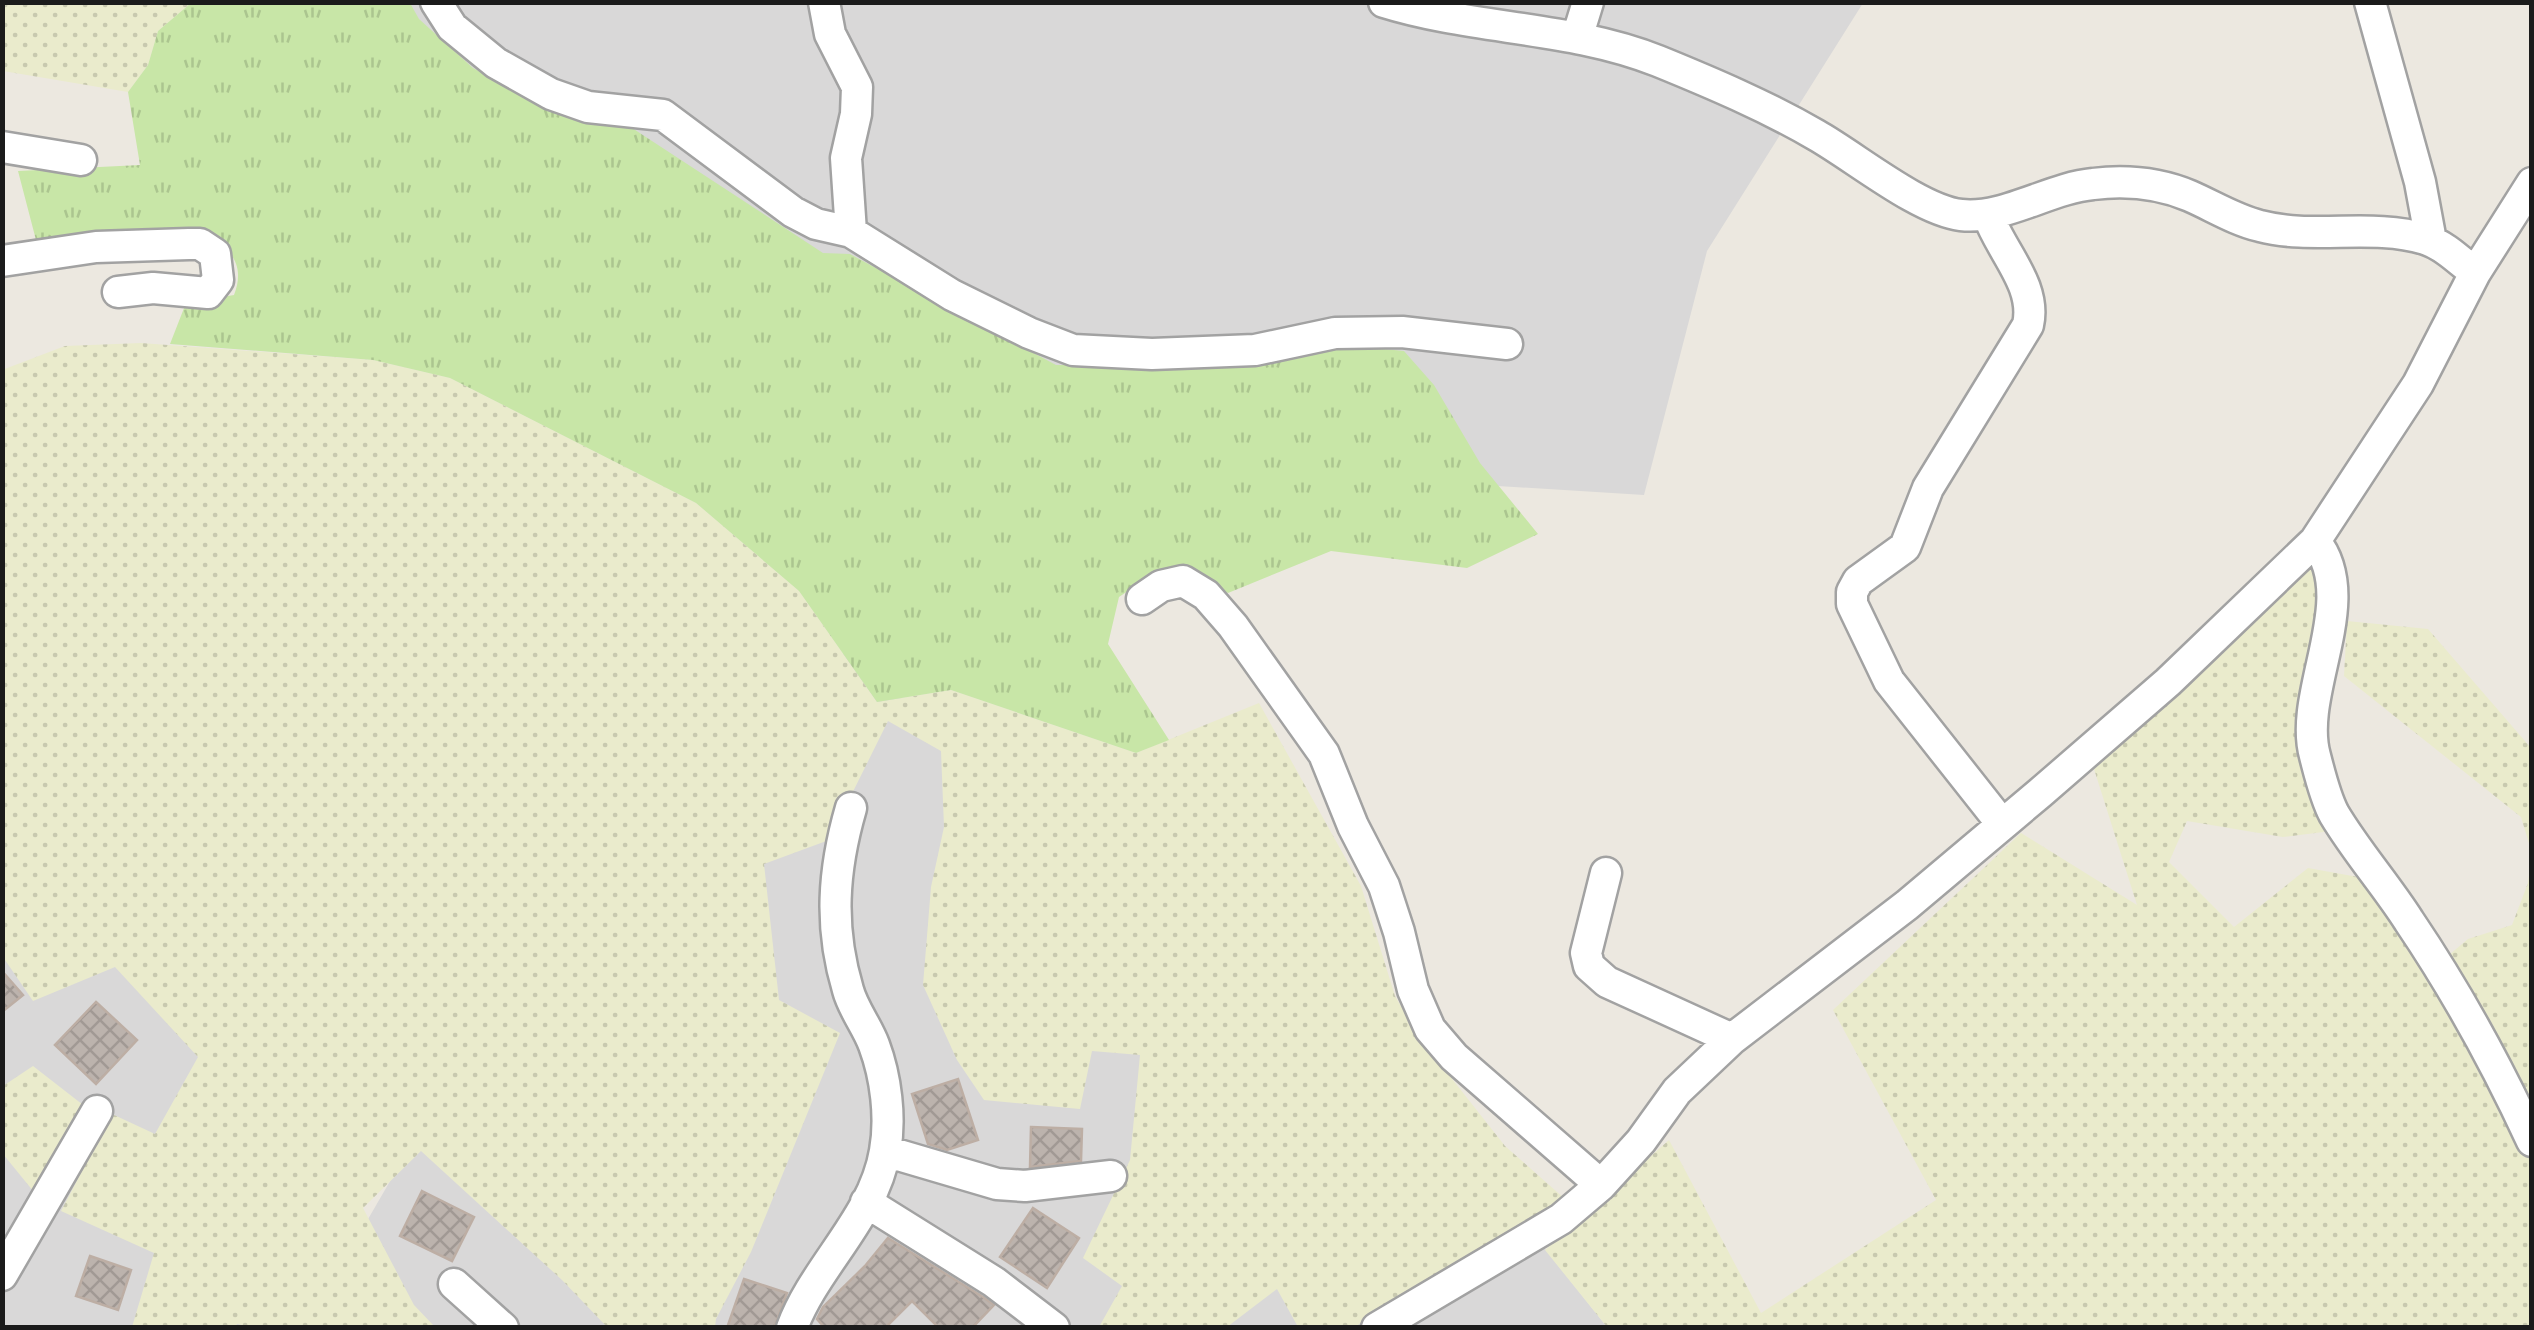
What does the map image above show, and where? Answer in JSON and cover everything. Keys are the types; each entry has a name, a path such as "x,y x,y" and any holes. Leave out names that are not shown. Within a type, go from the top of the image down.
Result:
{"street":[{"path":"436,2 452,27 496,64 551,94 588,107 663,114 793,212 816,224 851,232 952,294 1029,333 1073,350 1152,354 1255,350 1335,333 1371,332 1507,344"},
{"path":"824,2 830,34 857,87 856,114 846,158 851,232"},
{"path":"1384,2 1418,13 1615,46 1656,61 1760,106 1941,210 1962,215 1988,214 2055,191 2134,182 2188,195 2259,226 2406,234 2431,241 2475,274"},
{"path":"1577,38 1588,2"},
{"path":"2370,2 2420,182 2431,241"},
{"path":"2,147 80,160"},
{"path":"1378,1328 1562,1219 1601,1185 1677,1090 1732,1040 1907,905 2168,682 2315,541 2418,384 2475,274 2532,183"},
{"path":"1988,214 1995,235 2030,297 2028,325 1928,488 1905,547 1858,581 1852,592 1852,604 1888,680 2002,824"},
{"path":"2,261 96,247 200,244 215,254 218,280 208,293 154,288 118,292"},
{"path":"2315,541 2326,555 2333,584 2313,750 2324,788 2334,814 2474,1022 2532,1141"},
{"path":"1142,599 1161,586 1184,581 1206,595 1233,626 1324,754 1353,826 1384,886 1413,990 1430,1028 1454,1056 1601,1185"},
{"path":"792,1328 812,1286 866,1202 885,1151 887,1114 881,1069 874,1043 849,994 834,918 839,851 852,808"},
{"path":"1606,873 1586,953 1589,966 1607,982 1732,1040"},
{"path":"2,1275 97,1111"},
{"path":"885,1151 997,1184 1025,1186 1112,1176"},
{"path":"866,1202 994,1282 1054,1328"},
{"path":"454,1284 503,1328"}],"shaded area":[{"path":"325,3 1863,3 1707,251 1644,495 1126,463"},
{"path":"846,651 1511,1206 1607,1327 3,1328 3,926 50,879 266,1038 331,1283 422,1126"}],"green space":[{"path":"2,3 191,3 158,31 148,65 128,92 3,71"},
{"path":"191,3 410,3 419,19 473,68 552,111 626,124 823,253 850,254 1056,365 1228,364 1354,346 1404,351 1434,385 1480,463 1538,534 1467,568 1331,551 1228,593 1192,573 1147,578 1119,597 1108,644 1169,740 1136,753 951,690 877,702 799,591 696,503 450,378 373,360 170,344 186,303 234,295 238,274 233,258 203,234 36,240 18,171 140,165 128,92 148,65 158,31"},
{"path":"141,343 373,360 450,378 696,503 799,591 877,702 951,690 1136,753 1259,703 1361,886 1395,996 1419,1037 1505,1146 1565,1199 1395,1298 1355,1327 1298,1327 1277,1289 1227,1327 1099,1327 1122,1286 1083,1258 1130,1160 1140,1055 1092,1051 1080,1109 984,1100 957,1060 923,985 931,887 944,827 941,751 888,721 829,840 764,864 779,1000 840,1033 751,1252 715,1327 607,1327 562,1280 421,1151 363,1208 414,1305 434,1326 132,1327 154,1253 61,1211 112,1114 155,1134 198,1057 115,967 33,1001 3,957 2,370 65,346"},
{"path":"2307,563 2320,567 2324,583 2300,747 2331,831 2283,837 2187,821 2169,862 2234,927 2308,868 2369,879 2431,970 2468,939 2512,925 2528,883 2531,859 2531,1327 1607,1327 1545,1250 1669,1140 1761,1313 1936,1200 1833,1010 2021,833 2137,905 2094,769"},
{"path":"2347,621 2428,629 2531,748 2531,850 2521,817 2344,676"},
{"path":"33,1066 87,1108 38,1197 3,1154 3,1086"}],"building":[{"path":"2,971 23,995 2,1012"},
{"path":"96,1002 137,1040 96,1084 55,1045"},
{"path":"958,1079 978,1140 947,1150 928,1144 912,1094"},
{"path":"1031,1127 1082,1129 1081,1161 1030,1167"},
{"path":"422,1191 474,1217 452,1261 400,1236"},
{"path":"1033,1208 1079,1238 1047,1288 1000,1257"},
{"path":"888,1238 994,1305 972,1328 939,1328 912,1301 885,1328 825,1328 817,1319 823,1307"},
{"path":"90,1256 131,1270 118,1310 76,1296"},
{"path":"744,1279 787,1293 774,1328 727,1328"}]}
